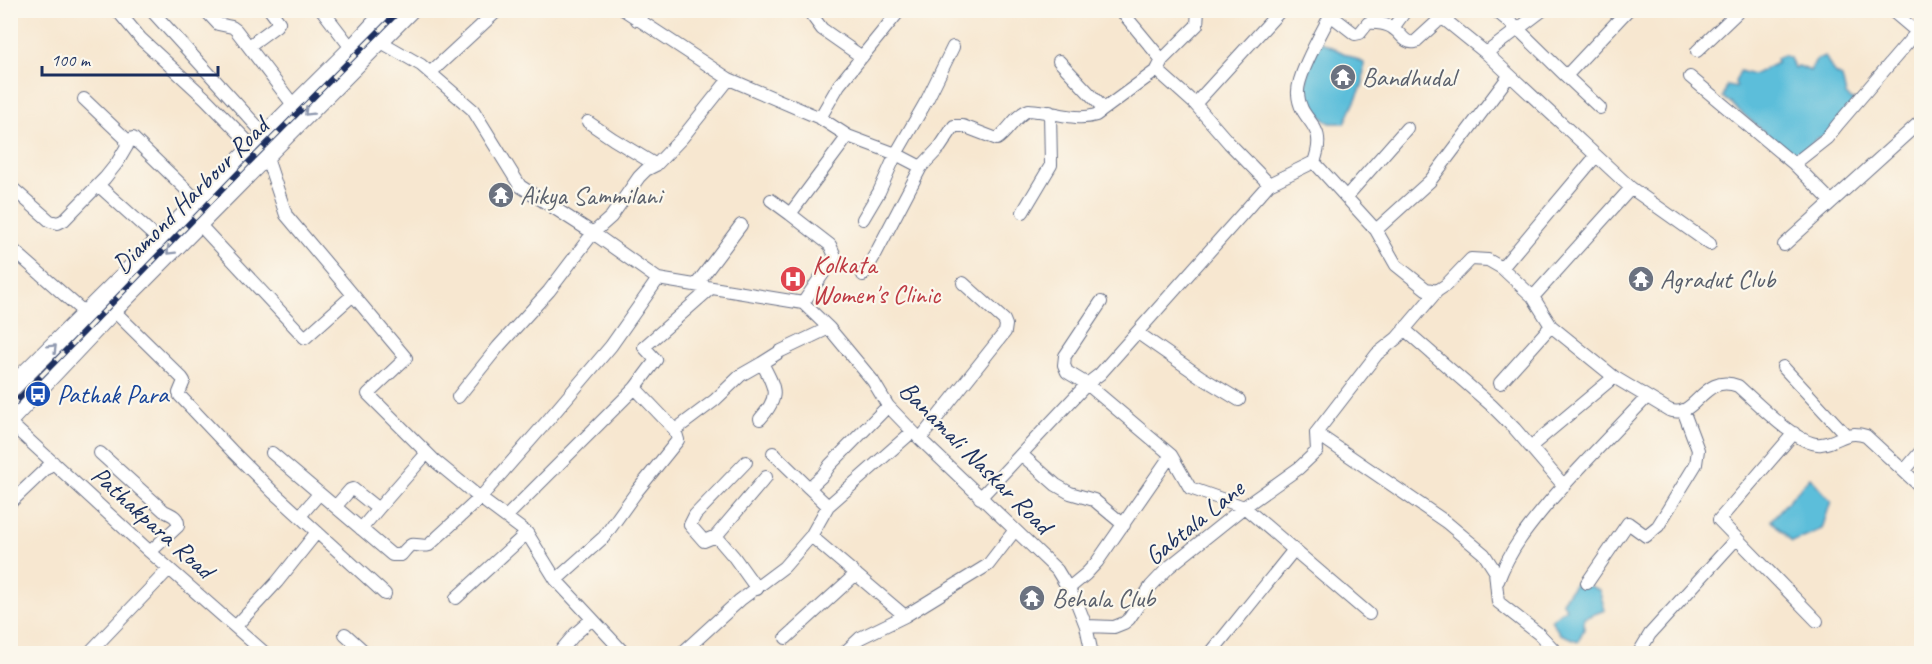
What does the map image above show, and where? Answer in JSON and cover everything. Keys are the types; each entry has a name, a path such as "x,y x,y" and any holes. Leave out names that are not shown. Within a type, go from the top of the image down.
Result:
{"highway":[{"name":"Diamond Harbour Road","path":"10,389 198,201 261,146 373,36 388,10"},
{"name":"Diamond Harbour Road","path":"12,417 112,310 198,223 294,106 352,49 410,10"}],"street":[{"path":"117,10 141,39 261,146"},
{"path":"151,10 261,146 286,215 406,358 368,394 427,453 480,498 527,533 556,580 625,654"},
{"path":"205,10 221,26 232,27 294,106"},
{"path":"249,46 279,22 270,10"},
{"path":"322,10 352,49"},
{"path":"430,73 498,10"},
{"path":"624,10 642,15 729,79 820,118 848,136 896,154 921,167"},
{"path":"808,10 822,29 862,57"},
{"path":"820,118 839,86 900,10"},
{"path":"863,275 921,167 954,126 963,126 997,139 1029,110 1083,117 1096,114 1159,65 1197,25 1198,10"},
{"path":"1196,104 1281,10"},
{"path":"1393,27 1406,10"},
{"path":"1495,10 1518,29 1600,108"},
{"path":"1486,53 1543,10"},
{"path":"1566,76 1628,10"},
{"path":"1697,51 1740,10"},
{"path":"1794,164 1833,133 1917,32 1891,10"},
{"path":"1899,10 1922,32"},
{"path":"1123,13 1159,65 1196,104 1228,143 1269,184"},
{"path":"980,498 1138,333 1171,292 1269,184 1314,162 1319,137 1301,105 1298,88 1327,13 1355,34 1360,33 1368,23 1393,27 1406,42 1411,44 1438,21 1444,19 1486,53 1631,188 1710,244"},
{"path":"373,36 430,73 473,110 520,186 593,233 658,279 803,303 835,256 835,252 830,245 771,200"},
{"path":"863,219 953,47"},
{"path":"1059,61 1102,108"},
{"path":"1376,230 1430,181 1509,76"},
{"path":"1690,77 1794,164 1831,201"},
{"path":"458,397 498,347 549,291 593,233 611,217 646,170 656,165 682,138 729,79"},
{"path":"10,186 50,221 58,223 64,220 117,163 127,146 125,138 84,99"},
{"path":"1023,212 1051,165 1050,112"},
{"path":"1784,245 1922,120"},
{"path":"588,122 613,140 656,165"},
{"path":"1346,197 1407,128"},
{"path":"790,214 848,136"},
{"path":"133,138 198,201"},
{"path":"1502,268 1596,156"},
{"path":"1314,162 1376,230 1396,265 1426,289 1437,291"},
{"path":"98,185 160,241"},
{"path":"1533,297 1631,188"},
{"path":"198,223 305,338 353,295"},
{"path":"696,285 741,225"},
{"path":"10,247 86,315"},
{"path":"1558,654 1539,634 1498,602 1495,571 1490,561 1466,538 1437,515 1316,433 1377,354 1471,259 1488,260 1502,268 1533,297 1551,326 1614,377 1675,412 1683,410 1713,385 1728,382 1738,386 1794,434 1808,442 1818,445 1828,443 1854,432 1866,436 1922,488"},
{"path":"272,453 392,555 400,555 409,546 429,545 480,498 611,345 658,279"},
{"path":"681,654 740,600 784,567 811,536 828,506 916,436 1005,332 1004,320 963,283"},
{"path":"506,517 635,388 656,360 644,347 711,288"},
{"path":"1101,302 1065,357 1064,365 1067,372 1087,384 1171,455 1190,488 1244,507 1369,614"},
{"name":"Banamali Naskar Road","path":"803,303 829,328 873,381 888,406 916,436 1057,570 1070,588 1086,626 1092,654"},
{"path":"112,310 182,378 184,381 180,396 232,452 385,594"},
{"path":"1500,382 1551,326"},
{"path":"675,430 715,400 741,375 781,351 829,328"},
{"path":"1404,329 1491,405 1564,486"},
{"path":"1138,333 1201,377 1239,400"},
{"path":"760,419 772,406 774,393 774,386 762,363"},
{"path":"1783,367 1846,435"},
{"path":"1535,443 1614,377"},
{"path":"556,580 604,537 637,490 678,440 675,430 635,388"},
{"path":"1497,583 1504,563 1520,536 1647,397"},
{"path":"808,488 888,406"},
{"path":"1587,583 1628,523 1646,536 1658,526 1696,464 1698,450 1683,410"},
{"name":"Pathakpara Road","path":"12,417 53,462 150,552 266,654"},
{"name":"Gabtala Lane","path":"1086,626 1114,627 1129,619 1151,586 1169,567 1244,507 1299,468 1317,451 1316,433"},
{"path":"1794,434 1719,520 1817,621"},
{"path":"1905,470 1922,450"},
{"path":"100,453 164,511 176,517 178,526 150,552"},
{"path":"361,529 427,453"},
{"path":"773,453 828,506"},
{"path":"1022,455 1056,485 1070,493 1094,500 1124,525"},
{"path":"1070,588 1086,574 1124,525 1171,455"},
{"path":"10,503 53,462"},
{"path":"746,462 695,515 690,525 704,541 716,536 766,477"},
{"path":"336,506 353,489 378,509"},
{"path":"300,516 319,494"},
{"path":"843,654 860,638 905,616 988,566 1015,530"},
{"path":"236,626 277,582 317,532"},
{"path":"456,598 527,533"},
{"path":"716,536 757,589"},
{"path":"811,536 905,616"},
{"path":"1638,654 1650,634 1736,539"},
{"path":"1210,654 1293,551"},
{"path":"88,654 170,569"},
{"path":"786,638 856,574"},
{"path":"558,654 592,619"},
{"path":"345,634 367,654"}],"water":[{"path":"1319,41 1364,63 1363,84 1345,123 1330,123 1303,102 1308,71"},
{"path":"1783,55 1790,58 1794,68 1799,66 1810,71 1817,59 1825,56 1834,73 1842,77 1846,95 1854,101 1831,133 1816,139 1801,154 1793,156 1723,97 1727,85 1737,87 1735,82 1740,71 1753,75 1777,63 1776,58"},
{"path":"1810,477 1831,501 1822,529 1792,542 1771,520"},
{"path":"1577,581 1599,590 1605,610 1584,618 1584,629 1578,641 1560,634 1551,620 1566,608 1562,601"}],"railway":[{"path":"10,408 400,10"}],"place":[{"name":"Bandhudal","path":"1343,77"},
{"name":"Aikya Sammilani","path":"501,195"},
{"name":"Kolkata Women's Clinic","path":"793,279"},
{"name":"Agradut Club","path":"1641,279"},
{"name":"Pathak Para","path":"38,394"},
{"name":"Behala Club","path":"1032,598"}]}
